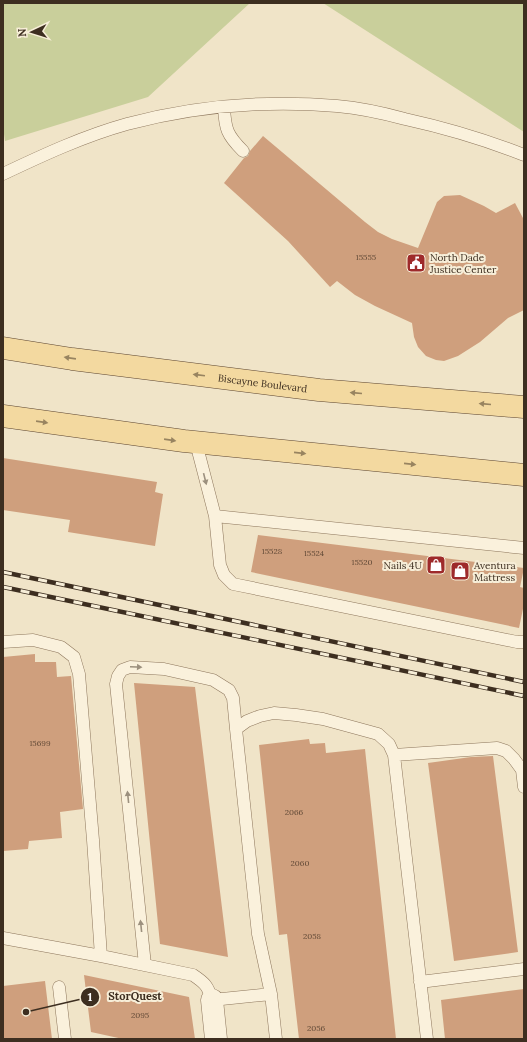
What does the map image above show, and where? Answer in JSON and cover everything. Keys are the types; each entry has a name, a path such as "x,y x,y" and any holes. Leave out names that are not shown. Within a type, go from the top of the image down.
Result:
{"main road":[{"name":"Biscayne Boulevard","path":"3,348 88,361 319,390 524,407"},
{"path":"3,416 196,443 524,475"}],"street":[{"path":"212,1000 216,1039"}],"lane":[{"path":"3,174 67,145 126,125 188,111 224,107 286,104 338,106 375,112 436,126 498,145 524,155"},
{"path":"224,107 225,121 228,131 233,140 243,151"},
{"path":"196,443 215,516 220,565 224,575 233,584 517,642 524,642"},
{"path":"215,516 524,547"},
{"path":"3,642 33,640 61,648 74,657 79,674 101,956"},
{"path":"145,965 116,684 118,676 122,670 130,667 164,669 213,680 229,690 233,698 258,934 271,994 276,1039"},
{"path":"236,729 247,721 260,716 274,713 296,715 323,719 378,734 389,744 394,755 427,1039"},
{"path":"394,755 497,748 506,751 522,770 524,787"},
{"path":"3,938 193,975 202,980 209,990 212,1000 271,994"},
{"path":"420,982 524,969"},
{"path":"59,987 65,1039"}],"green space":[{"path":"3,3 250,3 148,97 5,141 3,127"},
{"path":"323,3 524,3 524,132"}],"building":[{"name":"North Dade Justice Center","path":"263,136 378,232 392,239 418,248 437,202 444,196 460,195 496,213 515,203 524,220 524,310 508,318 480,342 458,356 444,361 426,356 418,347 414,337 412,323 355,295 337,281 330,287 288,241 224,183 244,158 248,156 250,151"},
{"path":"3,458 157,482 155,492 163,494 155,546 68,532 70,520 3,510"},
{"path":"258,535 524,568 520,587 524,588 524,604 519,628 251,572"},
{"path":"35,654 35,662 56,662 57,677 71,676 83,809 60,812 62,838 29,841 28,849 3,851 3,657"},
{"path":"134,683 195,687 228,957 160,944"},
{"path":"309,739 310,744 325,743 326,753 365,749 396,1039 299,1039 287,934 279,935 259,745"},
{"path":"493,756 518,952 454,961 428,763 471,757"},
{"path":"84,975 189,997 195,1039 123,1039 91,1032"},
{"path":"45,981 52,1039 3,1039 3,986"},
{"path":"524,989 524,1039 445,1039 441,1000"}],"railway":[{"path":"3,572 524,682"},
{"path":"3,587 524,696"}],"place":[{"name":"North Dade Justice Center","path":"416,263"},
{"name":"Nails 4U","path":"436,565"},
{"name":"Aventura Mattress","path":"460,571"},
{"name":"StorQuest","path":"26,1012"}]}
